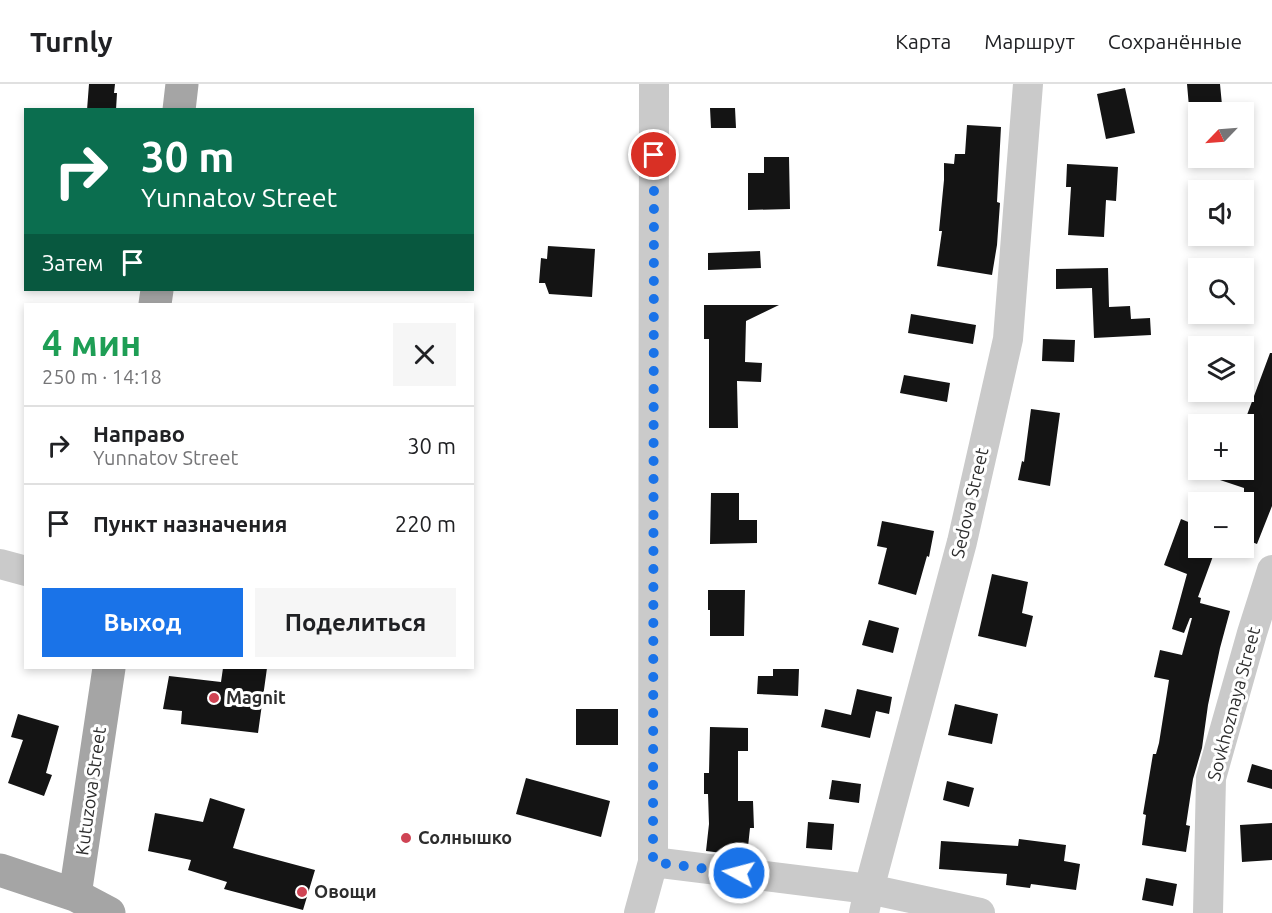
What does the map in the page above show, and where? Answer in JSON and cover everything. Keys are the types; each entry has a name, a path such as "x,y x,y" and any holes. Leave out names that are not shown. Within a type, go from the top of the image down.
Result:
{"main road":[{"path":"179,108 182,84"},
{"name":"Kutuzova Street","path":"72,904 109,669"},
{"path":"0,870 72,904 109,913"}],"street":[{"path":"639,913 653,862 654,84"},
{"name":"Sedova Street","path":"867,901 962,542 1008,339 1028,84"},
{"path":"0,564 24,571"},
{"name":"Sovkhoznaya Street","path":"1208,913 1211,778 1272,570"},
{"path":"653,862 867,901 980,913"}],"building":[{"path":"89,84 115,84 116,108 87,108"},
{"path":"1187,84 1220,84 1222,102 1189,102"},
{"path":"1125,88 1135,133 1106,139 1097,94"},
{"path":"710,108 735,108 736,128 711,128"},
{"path":"967,125 1001,127 997,202 1000,203 992,275 937,266 942,231 939,231 944,163 954,164 955,154 965,154"},
{"path":"764,157 789,157 790,209 748,210 748,173 764,173"},
{"path":"1067,164 1118,167 1116,201 1106,200 1104,237 1068,235 1071,187 1066,187"},
{"path":"548,246 595,249 592,297 549,294 545,283 539,283 541,258 547,259"},
{"path":"760,251 761,268 708,270 708,253"},
{"path":"1108,268 1109,307 1130,306 1131,319 1150,318 1151,335 1094,338 1092,288 1056,289 1056,269"},
{"path":"704,305 779,305 746,321 745,362 762,363 761,382 737,381 738,428 709,428 709,339 704,339"},
{"path":"911,314 976,325 973,344 908,333"},
{"path":"1043,339 1075,340 1074,362 1042,361"},
{"path":"1270,353 1272,353 1272,506 1257,544 1254,543 1254,492 1244,492 1244,488 1220,480 1254,480 1254,414 1247,414 1252,402 1254,402 1254,396"},
{"path":"904,375 950,383 947,402 900,393"},
{"path":"1031,409 1060,413 1050,486 1018,480 1022,461 1024,462"},
{"path":"711,493 739,493 739,520 757,520 757,543 710,544"},
{"path":"1181,519 1188,522 1188,558 1212,558 1198,597 1201,598 1200,603 1230,611 1208,705 1202,748 1193,779 1186,825 1190,826 1186,852 1142,845 1146,815 1143,814 1153,754 1156,754 1159,743 1169,680 1154,677 1160,650 1182,655 1192,618 1184,633 1172,629 1187,574 1164,565"},
{"path":"882,521 934,531 929,557 927,556 916,595 878,584 887,548 877,546"},
{"path":"992,574 1028,582 1022,613 1033,616 1026,647 978,636"},
{"path":"708,590 745,590 744,636 710,636"},
{"path":"869,620 899,628 893,653 862,645"},
{"name":"Magnit","path":"223,669 267,669 258,733 181,724 182,711 163,709 169,676 221,682"},
{"path":"773,669 799,669 798,696 757,694 758,676 773,676"},
{"path":"857,689 892,697 889,714 876,711 870,738 821,727 825,709 851,715"},
{"path":"955,704 998,714 992,744 948,735"},
{"path":"576,709 618,709 618,745 576,745"},
{"path":"18,714 59,726 46,773 52,775 44,796 8,783 23,740 11,737"},
{"path":"710,727 748,728 748,751 738,751 738,801 753,801 754,828 750,828 747,856 706,851 709,824 708,794 704,794 704,773 709,773"},
{"path":"1252,764 1272,770 1272,789 1247,782"},
{"path":"526,778 610,801 601,837 516,814"},
{"path":"832,780 861,784 859,803 829,799"},
{"path":"947,781 974,788 969,807 943,800"},
{"path":"210,798 245,809 233,848 315,870 303,910 224,889 227,882 188,870 191,860 148,851 155,813 203,822"},
{"path":"808,822 834,824 832,850 806,848"},
{"path":"1272,823 1272,860 1242,862 1240,825"},
{"path":"1019,839 1066,845 1064,861 1080,864 1076,890 1031,884 1030,888 1006,885 1007,874 939,869 941,841 1018,846"},
{"path":"1146,878 1177,884 1173,906 1142,900"}],"place":[{"name":"Magnit","path":"214,698"},
{"name":"Солнышко","path":"406,838"},
{"name":"Овощи","path":"302,892"}],"route":[{"path":"654,155 653,862 739,873"}]}
